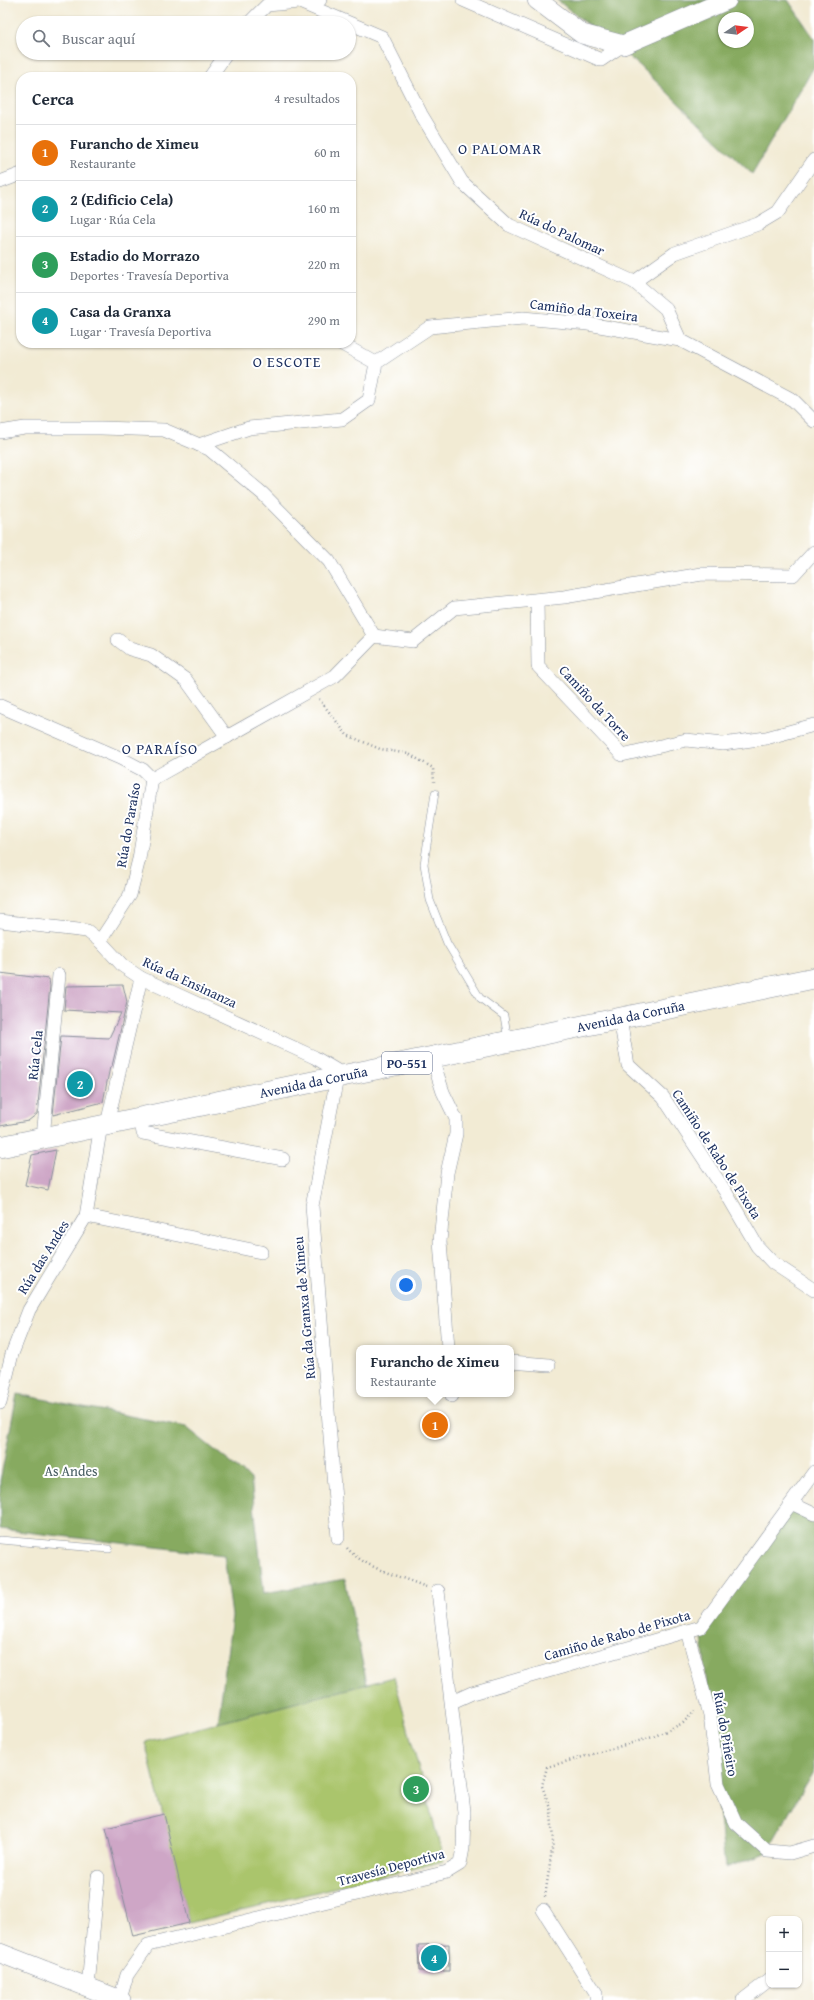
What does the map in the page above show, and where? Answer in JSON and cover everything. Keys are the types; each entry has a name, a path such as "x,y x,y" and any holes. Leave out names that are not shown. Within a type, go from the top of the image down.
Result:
{"main road":[{"name":"Avenida da Coruña","path":"0,1147 104,1124 342,1077 814,978"}],"street":[{"name":"Rúa do Palomar","path":"256,16 267,5 320,0"},
{"path":"463,0 601,60 623,45 727,0"},
{"path":"536,0 582,34 623,45"},
{"name":"Rúa do Palomar","path":"302,2 334,16"},
{"name":"Rúa do Palomar","path":"356,26 382,37 421,114 462,182 509,225 634,282 666,309 680,340"},
{"path":"214,72 222,60"},
{"path":"634,282 675,253 758,224 778,212 814,160"},
{"path":"0,182 16,176"},
{"name":"Camiño da Toxeira","path":"376,363 430,327 523,318 588,324 680,340"},
{"path":"680,340 793,400 814,421"},
{"path":"199,445 249,428 342,419 369,400 376,363 349,348"},
{"path":"0,432 40,428 164,430 209,449 264,494 330,561 374,636"},
{"path":"374,636 413,641 454,608 564,597 702,574 792,575 814,552"},
{"name":"Camiño da Torre","path":"538,600 538,666 622,754 686,740 723,744 766,738 814,725"},
{"path":"152,780 335,676 374,636"},
{"path":"118,640 130,649 151,655 186,680 227,737"},
{"name":"Rúa do Paraíso","path":"0,706 120,758 143,770 152,780 139,859 130,895 100,941"},
{"name":"Rúa da Ensinanza","path":"0,920 87,931 100,941 123,966 141,978 314,1057 342,1077"},
{"name":"Rúa Cela","path":"43,1137 59,975"},
{"name":"Rúa das Andes","path":"0,1402 12,1354 29,1310 86,1216 104,1124 141,978"},
{"name":"Camiño de Rabo de Pixota","path":"620,1019 628,1065 663,1097 725,1191 757,1246 773,1263 814,1290"},
{"path":"432,1058 443,1092 456,1119 456,1134 447,1173 440,1241 448,1345"},
{"name":"Rúa da Granxa de Ximeu","path":"338,1538 312,1206 342,1077"},
{"path":"140,1118 143,1133 284,1159"},
{"path":"86,1216 261,1252"},
{"path":"514,1362 550,1365"},
{"name":"Camiño de Rabo de Pixota","path":"452,1702 472,1693 701,1628 793,1504 814,1472"},
{"path":"793,1504 814,1514"},
{"name":"Travesía Deportiva","path":"120,2000 127,1975 148,1944 447,1872 460,1864 463,1848 464,1812 438,1592"},
{"name":"Rúa do Piñeiro","path":"687,1631 710,1715 718,1784 736,1823 767,1851 790,1853 814,1846"},
{"path":"88,1987 98,1876"},
{"path":"543,1910 596,1994 596,2000"},
{"path":"0,1953 120,2000"},
{"path":"743,2000 766,1982"}],"lane":[{"path":"435,792 424,864 430,900 447,943 480,998 504,1016 508,1042"},
{"path":"0,1540 109,1549"}],"path":[{"path":"312,689 347,735 380,750 409,754 433,768 435,792"},
{"path":"338,1538 354,1556 373,1567 438,1592"},
{"path":"543,1910 553,1842 551,1811 542,1786 547,1767 653,1737 683,1723 705,1699"}],"green space":[{"path":"557,0 788,0 814,38 814,67 752,174 639,65"},
{"name":"As Andes","path":"17,1394 186,1427 251,1479 264,1593 345,1579 367,1684 218,1723 232,1616 224,1555 0,1529 0,1481"},
{"path":"793,1504 814,1514 814,1770 766,1853 725,1868 701,1627"},
{"path":"394,1677 444,1861 189,1923 145,1742"}],"building":[{"path":"0,973 49,979 50,986 37,1114 28,1121 0,1126"},
{"path":"123,985 127,1002 112,1066 110,1067 103,1102 53,1115 61,1036 109,1038 121,1013 64,1010 66,986"},
{"path":"56,1150 48,1190 25,1185 32,1155"},
{"path":"164,1814 189,1923 133,1936 106,1828"},
{"path":"449,1944 449,1971 419,1971 418,1945"}],"place":[{"name":"2 (Edificio Cela)","path":"80,1084"},
{"name":"Furancho de Ximeu","path":"435,1425"},
{"name":"Estadio do Morrazo","path":"416,1789"},
{"name":"Casa da Granxa","path":"434,1958"}],"district":[{"name":"O PALOMAR","path":"500,149"},
{"name":"O ESCOTE","path":"287,362"},
{"name":"O PARAÍSO","path":"160,749"}]}
